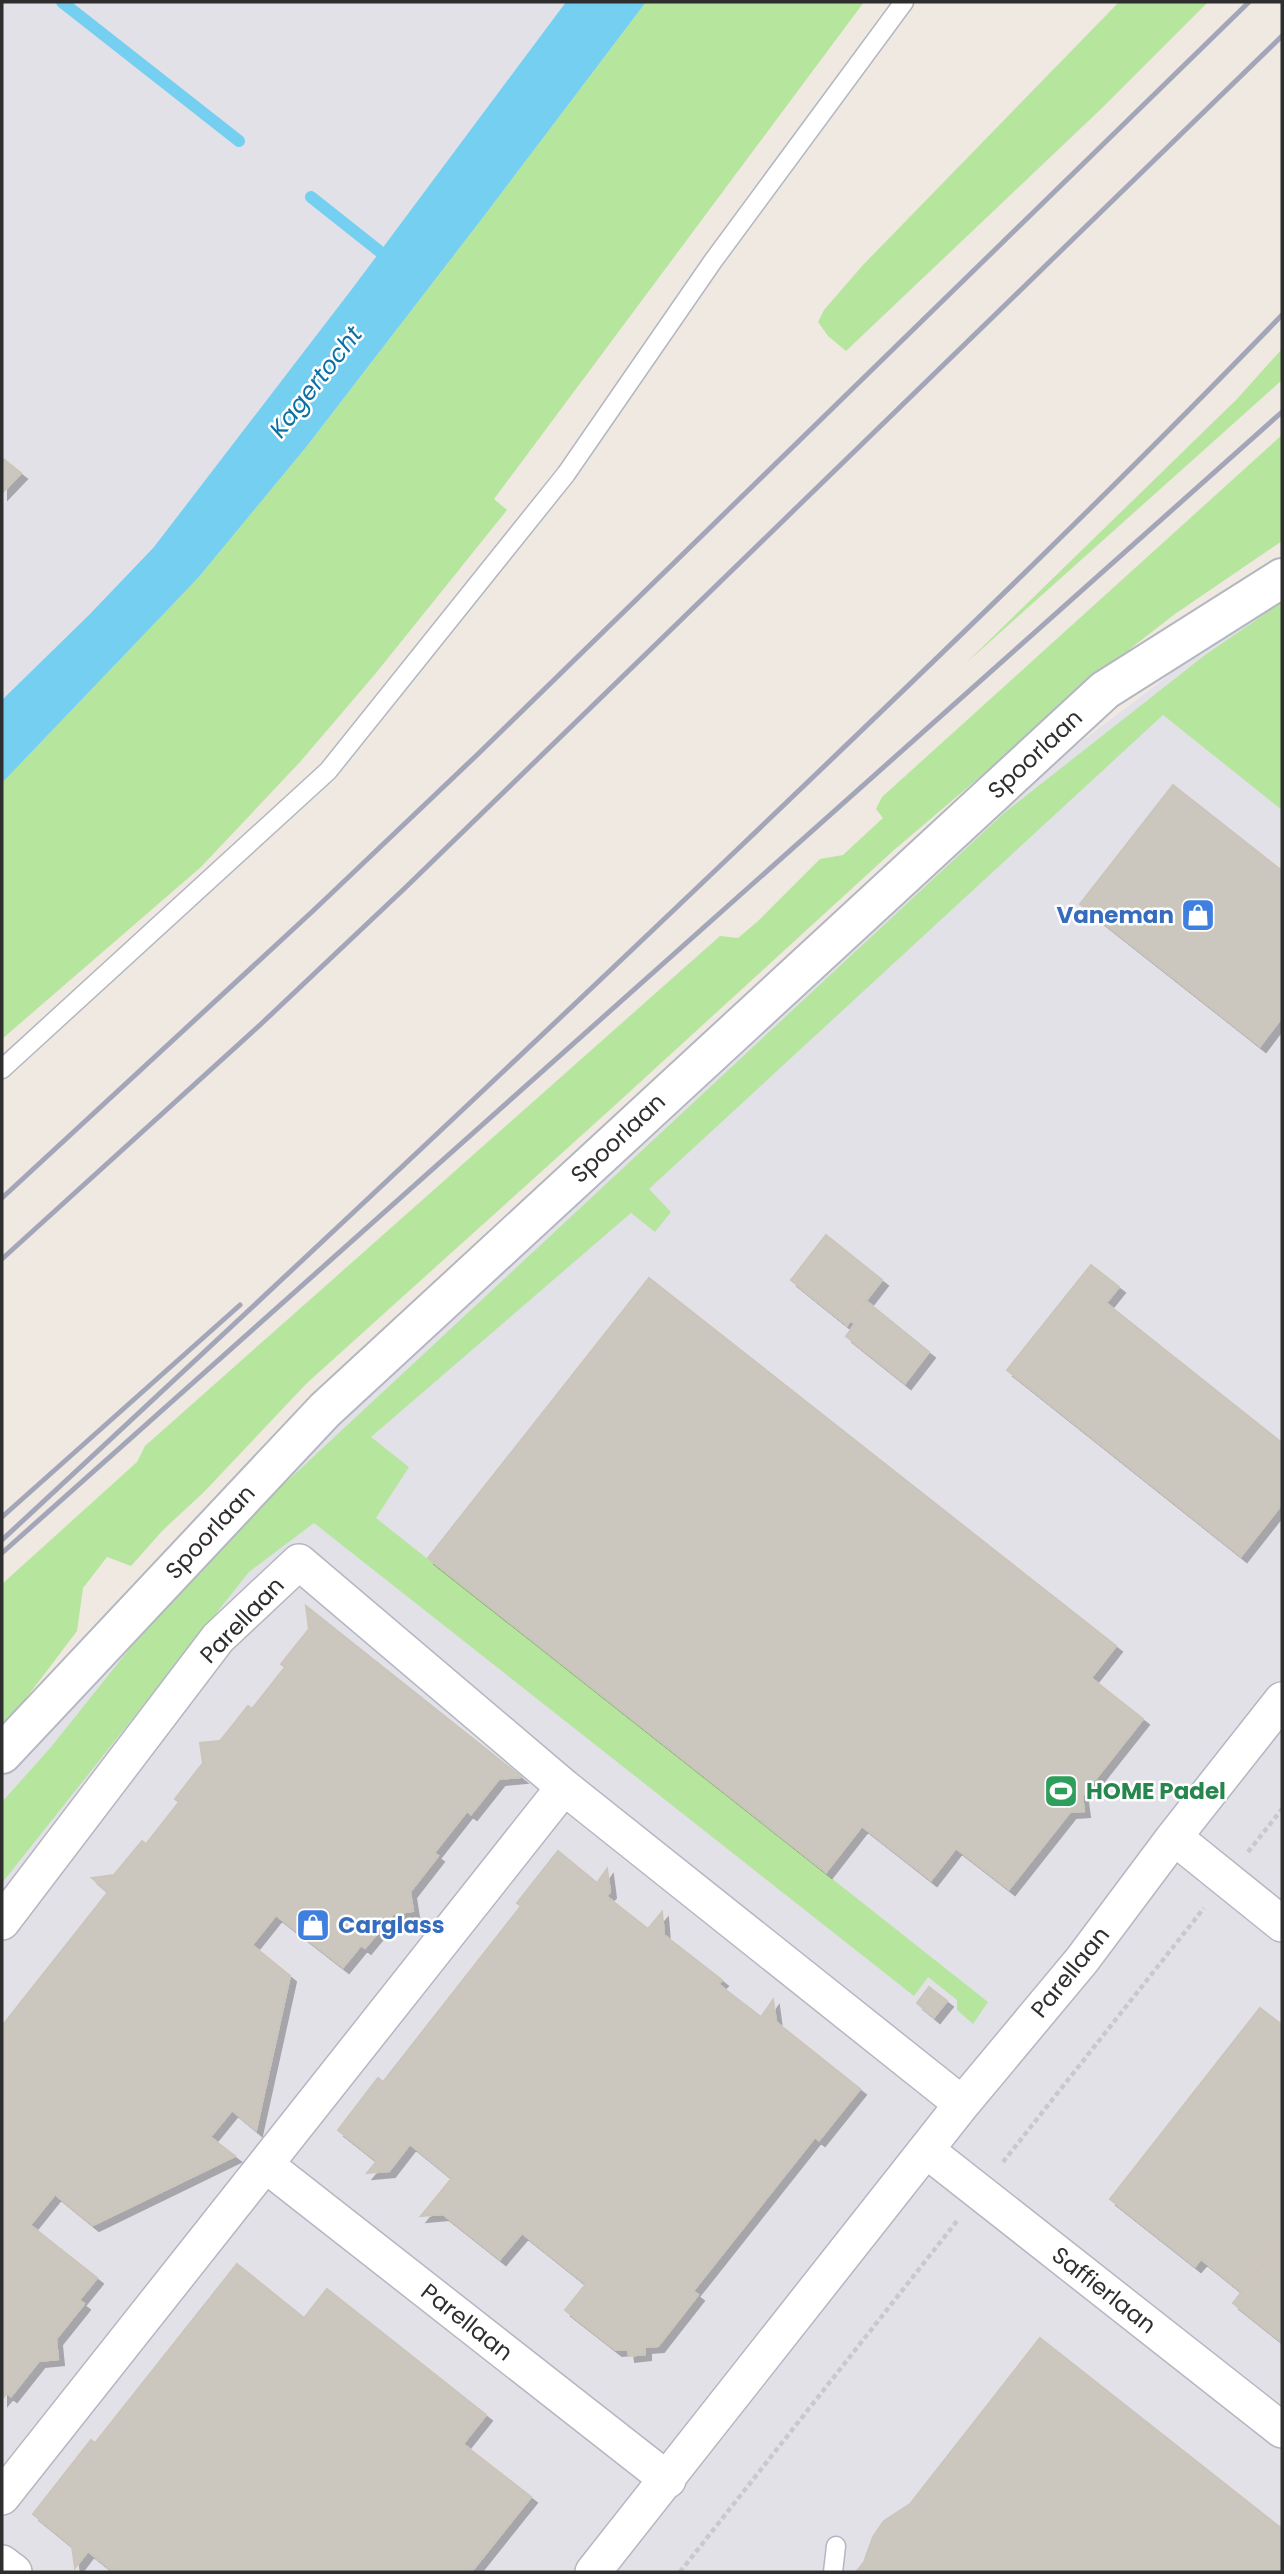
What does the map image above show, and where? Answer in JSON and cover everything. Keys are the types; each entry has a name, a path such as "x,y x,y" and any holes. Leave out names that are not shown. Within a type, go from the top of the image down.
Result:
{"main road":[{"name":"Spoorlaan","path":"2,1754 325,1410 1105,690 1282,578"}],"street":[{"name":"Parellaan","path":"2,1922 218,1638 299,1562 564,1787 962,2105"},
{"name":"Parellaan","path":"593,2572 926,2150 1082,1960 1282,1700"},
{"path":"2,2497 564,1787"},
{"path":"1174,1837 1282,1924"},
{"name":"Saffierlaan","path":"926,2150 1282,2430"},
{"name":"Parellaan","path":"266,2165 668,2480"},
{"path":"2,2563 13,2572"}],"lane":[{"path":"2,1069 328,771 566,474 713,261 904,2"},
{"path":"833,2572 836,2546"}],"shaded area":[{"path":"2,2 619,2 2,728"},
{"path":"1282,589 1282,2572 2,2572 2,1765 135,1593 955,838"}],"green space":[{"path":"646,2 864,2 494,499 507,510 376,673 300,762 201,867 2,1039 2,783 198,578 307,446"},
{"path":"1119,2 1208,2 1101,109 846,351 828,336 818,322 824,310 863,265"},
{"path":"1282,349 1282,380 965,664 1237,399"},
{"path":"1282,435 1282,541 1175,614 1135,645 894,850 307,1383 131,1566 107,1557 83,1588 77,1631 2,1730 2,1584 137,1462 145,1446 720,936 738,938 820,859 843,855 883,818 876,809 882,797"},
{"path":"1282,602 1282,810 1163,715 649,1189 671,1212 655,1232 631,1213 371,1437 409,1467 376,1518 988,2002 973,2024 957,2010 957,2000 928,1977 914,1996 314,1523 249,1572 2,1883 2,1802 51,1747 194,1568 1004,813 1205,655"}],"water":[{"name":"Kagertocht","path":"566,2 646,2 307,446 198,578 2,783 2,700 154,547 355,285"}],"building":[{"path":"2,458 21,473 2,493"},
{"path":"1173,785 1282,871 1282,1017 1260,1046 1080,904"},
{"path":"826,1235 882,1280 847,1325 791,1280"},
{"path":"1091,1265 1119,1287 1106,1303 1282,1443 1282,1504 1241,1556 1007,1370"},
{"path":"649,1278 1116,1646 1091,1678 1143,1719 1082,1796 1084,1811 1070,1812 1009,1889 956,1848 931,1880 862,1826 826,1872 428,1558"},
{"path":"866,1301 929,1352 905,1383 846,1336 855,1324 851,1320"},
{"path":"306,1606 521,1777 499,1779 471,1814 467,1811 434,1853 438,1856 410,1892 413,1911 393,1914 365,1948 361,1945 343,1967 276,1915 252,1945 290,1976 256,2130 232,2110 210,2137 235,2156 93,2225 55,2194 30,2225 97,2278 79,2300 84,2304 56,2339 58,2359 39,2361 11,2396 7,2393 2,2399 2,2026 108,1892 92,1878 114,1875 142,1841 146,1844 179,1802 175,1799 203,1763 200,1743 220,1741 248,1706 252,1709 285,1667 281,1664 309,1629"},
{"path":"558,1851 597,1883 607,1869 610,1892 606,1896 648,1929 662,1912 664,1935 722,1980 718,1984 761,2017 773,2000 776,2022 860,2089 819,2140 815,2137 693,2291 698,2295 658,2346 645,2347 645,2354 629,2356 628,2349 616,2350 565,2310 586,2284 522,2233 500,2259 443,2214 421,2216 452,2178 410,2144 389,2171 367,2173 377,2161 338,2130 378,2078 383,2082 521,1906 517,1903"},
{"path":"929,1987 947,2001 934,2017 917,2003"},
{"path":"1260,2008 1282,2025 1282,2241 1242,2292 1201,2259 1195,2266 1110,2199"},
{"path":"1282,2241 1282,2342 1233,2303"},
{"path":"237,2264 304,2318 327,2289 486,2415 463,2444 531,2497 471,2572 114,2572 88,2551 75,2568 72,2546 33,2514 91,2440 95,2443"},
{"path":"1040,2338 1282,2529 1282,2572 856,2572 864,2562 873,2537 884,2521 910,2504"}],"waterway":[{"path":"62,2 239,141"},
{"path":"311,197 393,262"}],"railway":[{"path":"2,1198 315,909 478,754 1249,2"},
{"path":"2,1259 260,1025 405,888 1282,36"},
{"path":"2,1540 466,1107 947,649 1282,315"},
{"path":"2,1553 1282,412"},
{"path":"2,1517 240,1305"}],"place":[{"name":"Vaneman","path":"1198,915"},
{"name":"HOME Padel","path":"1061,1791"},
{"name":"Carglass","path":"313,1925"}]}
